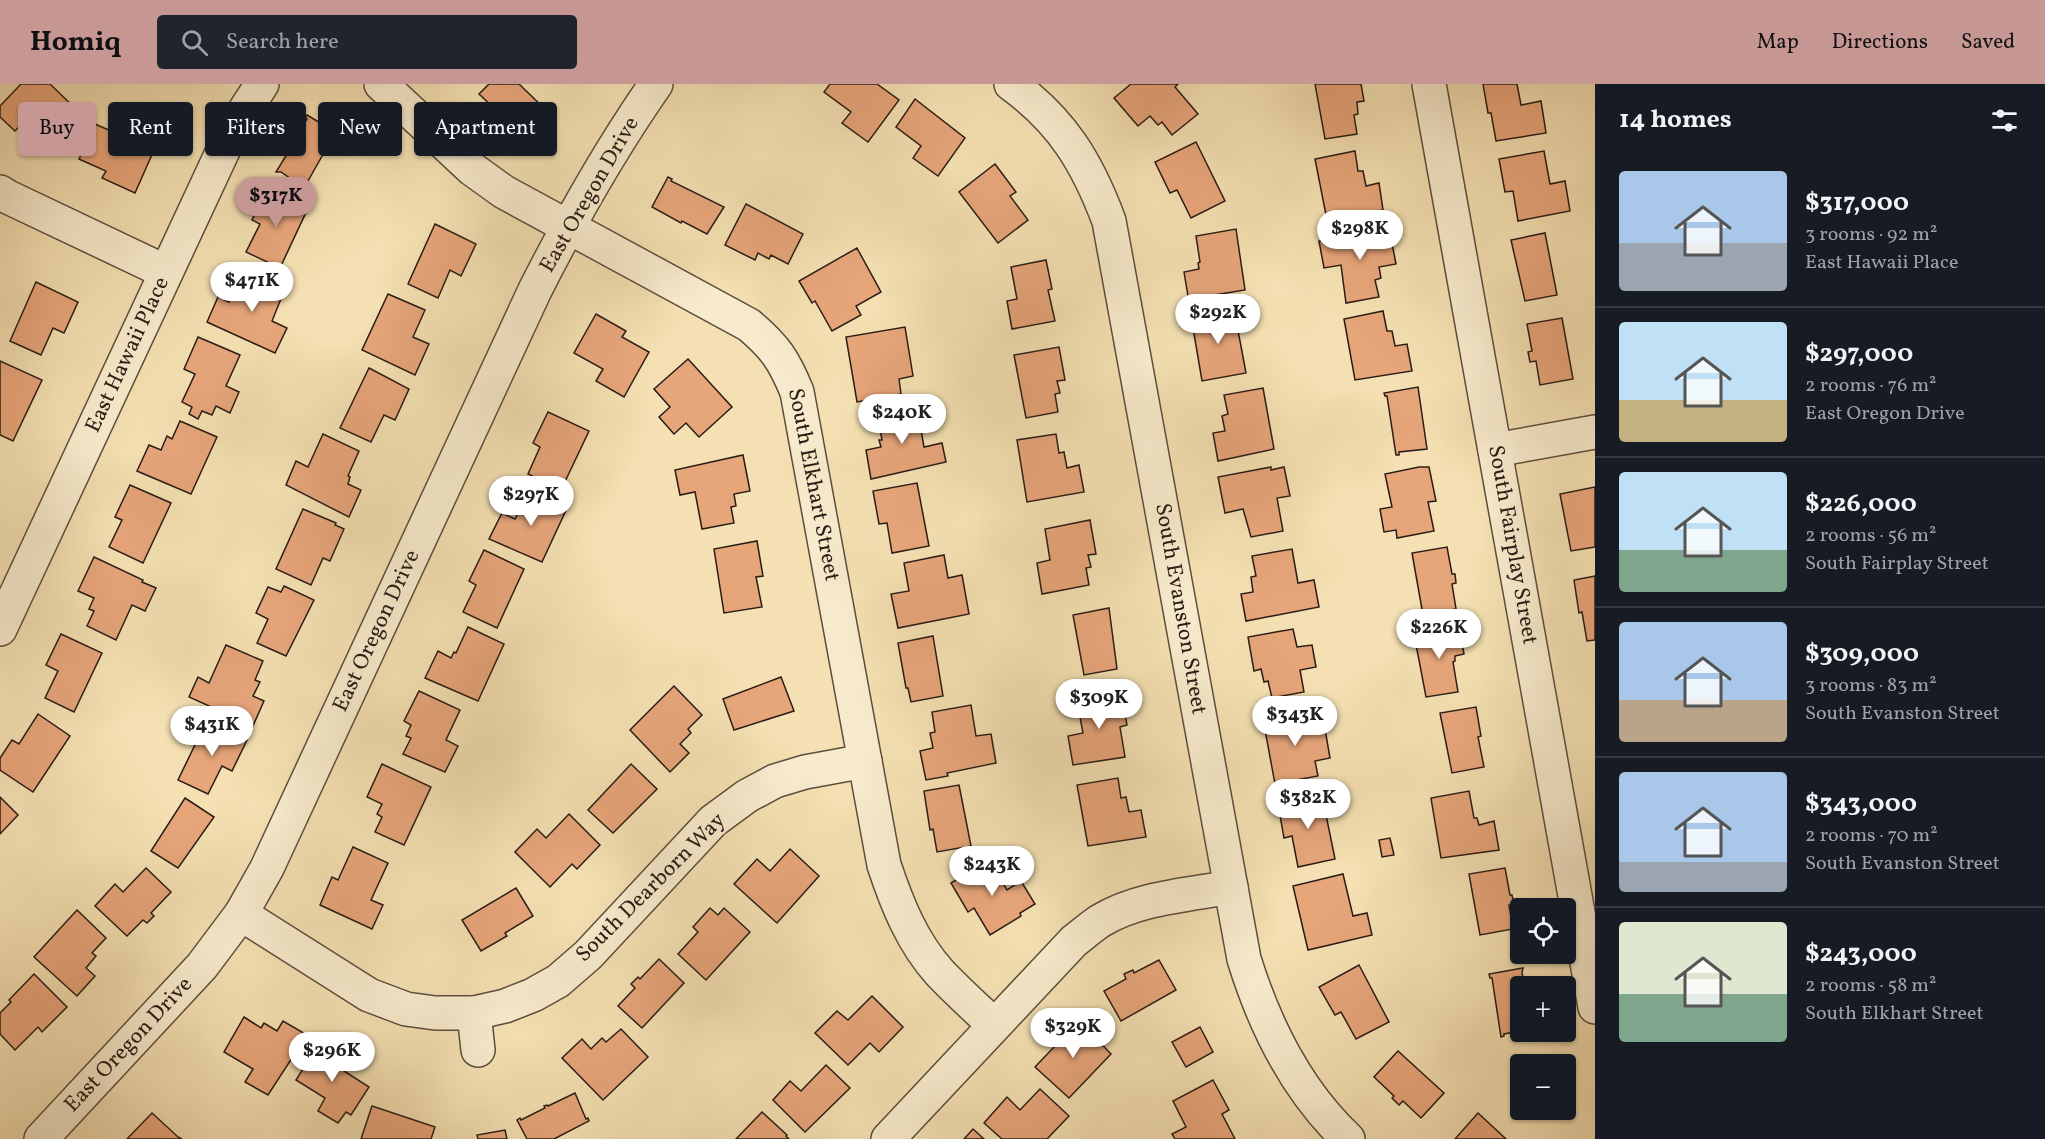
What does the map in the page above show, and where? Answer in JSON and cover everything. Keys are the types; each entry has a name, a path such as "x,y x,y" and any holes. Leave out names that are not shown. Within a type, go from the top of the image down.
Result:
{"street":[{"name":"East Hawaii Place","path":"0,629 7,597 166,272 234,127 262,84"},
{"name":"South Elkhart Street","path":"381,84 472,169 504,192 749,325 769,341 785,362 797,392 884,865 897,903 915,939 939,972 994,1025"},
{"name":"East Oregon Drive","path":"41,1139 202,966 241,914 267,868 535,290 567,226 600,169 656,84"},
{"name":"South Evanston Street","path":"1011,84 1031,99 1075,148 1095,184 1109,221 1244,959 1253,987 1280,1050 1300,1083 1337,1129 1348,1139"},
{"name":"South Fairplay Street","path":"1429,84 1595,1007"},
{"path":"0,192 166,272"},
{"path":"1495,450 1595,432"},
{"name":"South Dearborn Way","path":"241,914 369,996 416,1010 435,1013 474,1013 505,1006 533,995 558,981 588,955 713,821 747,796 775,782 805,772 865,761"},
{"path":"888,1139 1074,941 1100,921 1145,903 1231,887"},
{"path":"474,1013 478,1050"}],"building":[{"path":"21,84 50,84 69,102 18,102 18,128 15,131 0,117 0,106"},
{"path":"489,84 519,84 538,102 488,102 479,94"},
{"path":"830,84 877,84 899,100 868,142 842,123 851,112 824,92"},
{"path":"1131,84 1178,84 1175,87 1198,114 1172,135 1162,122 1158,125 1150,116 1138,126 1114,98"},
{"path":"1315,84 1361,84 1364,101 1357,102 1358,114 1354,115 1357,134 1325,139"},
{"path":"1483,84 1517,84 1521,105 1541,101 1546,133 1496,141"},
{"path":"915,99 965,138 938,176 913,158 921,146 896,127"},
{"path":"306,116 318,122 318,156 322,156 304,188 281,172 276,172 286,156 306,156"},
{"path":"96,124 108,130 108,156 151,156 135,193 102,178 106,171 79,159 80,156 96,156"},
{"path":"1196,142 1225,201 1191,218 1177,190 1170,193 1155,162"},
{"path":"1355,151 1358,171 1363,171 1366,186 1379,183 1383,210 1327,220 1315,159"},
{"path":"1544,151 1550,184 1565,181 1570,211 1518,221 1513,191 1505,192 1499,159"},
{"path":"995,164 1016,192 1010,196 1028,220 998,243 959,192"},
{"path":"668,177 672,179 671,181 724,207 707,234 652,207"},
{"path":"265,192 275,196 277,193 308,208 280,268 246,252 260,224 252,220"},
{"path":"746,204 803,234 788,264 771,255 769,259 758,253 755,260 725,245"},
{"path":"435,224 476,244 461,276 450,270 438,298 408,284"},
{"path":"1389,228 1396,264 1379,267 1381,278 1375,280 1379,297 1346,303 1341,265 1324,268 1319,241"},
{"path":"1236,229 1245,290 1189,302 1184,272 1199,269 1196,236"},
{"path":"1545,233 1557,295 1525,301 1511,240"},
{"path":"857,248 881,292 856,306 861,315 832,331 815,301 812,303 799,281"},
{"path":"1046,260 1052,289 1048,290 1055,321 1012,329 1007,301 1017,299 1011,267"},
{"path":"248,273 285,289 272,321 287,328 275,353 207,322 218,297 229,302 235,290 240,292"},
{"path":"36,282 78,302 64,333 53,328 41,355 10,341"},
{"path":"388,294 425,310 413,337 429,344 415,375 362,350"},
{"path":"1234,309 1246,373 1202,381 1191,316"},
{"path":"1383,311 1387,331 1392,331 1395,346 1407,344 1412,371 1355,380 1344,319"},
{"path":"596,314 626,331 622,337 649,352 624,397 596,381 603,369 574,353"},
{"path":"1562,318 1573,379 1540,385 1536,361 1530,362 1528,352 1532,351 1527,324"},
{"path":"905,327 913,376 899,379 901,394 857,402 846,337"},
{"path":"198,337 240,355 226,386 239,392 230,413 216,406 212,415 202,411 198,419 189,414 192,407 182,402 195,374 184,369"},
{"path":"1059,347 1065,380 1057,381 1060,393 1055,394 1058,412 1026,418 1014,355"},
{"path":"688,359 732,407 699,437 686,423 674,434 659,417 670,407 654,389"},
{"path":"0,361 42,380 13,441 0,435"},
{"path":"369,368 409,389 395,420 384,415 371,442 340,428"},
{"path":"1418,387 1427,449 1399,452 1399,455 1396,455 1387,396 1384,393"},
{"path":"1263,388 1274,449 1218,461 1213,433 1225,431 1222,416 1228,414 1224,395"},
{"path":"917,406 924,447 942,443 946,462 871,479 866,450 881,447 879,440 882,440 877,413"},
{"path":"548,412 589,431 561,490 528,474 540,447 533,443"},
{"path":"180,421 217,437 191,494 137,471 149,445 161,450 167,436 172,439"},
{"path":"323,434 359,451 348,476 350,477 348,484 361,490 349,517 286,485 296,461 308,467"},
{"path":"1056,434 1059,453 1064,452 1067,468 1079,465 1084,492 1027,502 1017,440"},
{"path":"743,455 750,491 734,494 736,506 731,507 734,523 702,529 695,492 680,495 675,470"},
{"path":"1271,467 1271,470 1284,467 1290,496 1277,498 1283,531 1251,537 1243,509 1225,513 1218,477"},
{"path":"1429,467 1436,501 1428,502 1434,531 1397,538 1396,530 1384,532 1380,509 1392,507 1385,474"},
{"path":"917,483 929,546 892,553 887,523 879,524 873,491"},
{"path":"130,485 171,503 143,563 109,547 122,520 115,517"},
{"path":"1595,487 1595,547 1571,551 1560,494"},
{"path":"532,490 568,506 542,562 489,539 502,513 515,519 518,513 521,514"},
{"path":"303,509 336,523 335,525 344,529 330,561 323,558 311,585 276,569"},
{"path":"1090,520 1096,554 1088,555 1091,567 1086,568 1089,585 1042,594 1037,563 1050,560 1045,529"},
{"path":"757,541 763,576 756,577 762,607 724,613 714,549"},
{"path":"1447,547 1452,574 1455,574 1456,583 1452,584 1456,609 1423,615 1412,553"},
{"path":"1292,549 1298,583 1314,580 1319,607 1246,621 1241,594 1253,592 1251,577 1256,576 1252,556"},
{"path":"484,550 524,569 497,628 463,612 476,585 469,581"},
{"path":"944,555 948,578 962,575 969,614 898,628 891,594 909,591 904,563"},
{"path":"94,557 156,588 145,611 132,605 116,640 87,626 94,611 89,609 94,598 78,591"},
{"path":"1595,576 1595,640 1587,641 1582,612 1579,613 1574,580"},
{"path":"284,586 314,600 286,656 257,643 268,619 256,613 268,587 281,592"},
{"path":"1109,608 1117,669 1084,675 1073,615"},
{"path":"468,627 504,644 478,701 425,678 438,651 451,658 454,652 456,653"},
{"path":"1459,627 1464,654 1455,656 1453,662 1458,692 1426,697 1414,634"},
{"path":"1293,629 1297,647 1312,645 1316,667 1300,670 1304,692 1272,698 1268,681 1264,682 1261,669 1254,671 1248,637"},
{"path":"61,634 102,653 74,712 45,698 58,671 46,665"},
{"path":"933,636 943,696 911,702 908,688 906,688 898,643"},
{"path":"226,645 263,661 255,680 260,682 253,696 264,701 253,726 189,697 198,677 209,683"},
{"path":"781,677 794,711 734,730 723,699"},
{"path":"674,686 702,715 688,729 691,733 680,744 689,753 670,772 630,730"},
{"path":"419,691 460,710 446,740 458,746 445,772 403,754 411,738 406,736 411,725 404,721"},
{"path":"1121,692 1127,725 1120,727 1125,757 1073,765 1068,736 1083,733 1077,701"},
{"path":"971,705 976,736 991,734 996,763 947,773 948,776 926,780 920,751 933,748 930,733 935,732 932,712"},
{"path":"1476,707 1481,736 1478,737 1484,767 1452,773 1440,713"},
{"path":"1307,711 1311,732 1325,729 1330,758 1315,761 1318,776 1275,784 1263,719"},
{"path":"38,714 70,736 33,792 0,770 0,758 12,740 19,744"},
{"path":"207,720 247,740 232,771 222,766 208,794 178,780"},
{"path":"382,764 431,787 404,845 375,832 382,817 377,814 382,804 367,797"},
{"path":"631,764 657,789 613,833 588,810"},
{"path":"1118,778 1121,798 1126,797 1129,812 1141,810 1146,837 1088,846 1077,785"},
{"path":"959,785 971,846 937,852 933,829 930,830 924,791"},
{"path":"1469,791 1474,818 1477,818 1479,825 1494,821 1499,850 1441,858 1431,798"},
{"path":"1322,795 1335,859 1298,867 1292,836 1284,838 1278,804"},
{"path":"0,797 18,815 0,834"},
{"path":"185,798 214,817 178,868 151,851"},
{"path":"569,814 600,845 577,869 572,864 550,887 515,852 537,829 546,838"},
{"path":"1390,838 1394,855 1382,857 1379,840"},
{"path":"353,847 388,863 371,900 383,905 372,929 320,905 332,877 338,880"},
{"path":"790,849 819,876 777,923 734,884 757,859 770,871"},
{"path":"989,860 1007,890 1021,881 1035,904 1020,913 1021,916 990,935 974,908 968,912 951,883"},
{"path":"146,868 171,892 151,913 154,916 147,923 143,920 127,936 95,906 115,884 123,892"},
{"path":"1505,868 1510,895 1513,898 1510,898 1509,905 1510,930 1480,935 1469,874"},
{"path":"1343,874 1353,916 1367,913 1372,935 1308,950 1293,886"},
{"path":"516,888 533,916 505,933 507,936 481,951 462,920"},
{"path":"710,908 718,915 724,908 750,932 706,980 678,954 698,932 693,927"},
{"path":"77,910 106,938 92,953 96,956 86,968 95,976 77,996 34,957"},
{"path":"659,959 684,983 642,1028 618,1006 635,988 631,984 638,977 640,979"},
{"path":"1159,960 1176,990 1121,1021 1104,991 1126,979 1124,974 1133,970 1134,973"},
{"path":"1359,965 1389,1022 1356,1039 1341,1012 1335,1015 1319,987"},
{"path":"1523,968 1523,976 1510,976 1510,1033 1501,1037 1492,978 1489,974"},
{"path":"34,974 67,1007 42,1032 38,1027 15,1050 0,1034 0,1013"},
{"path":"872,996 903,1027 879,1052 870,1043 848,1065 815,1033 837,1011 848,1020"},
{"path":"244,1017 261,1028 264,1023 277,1031 283,1021 307,1035 268,1095 245,1082 253,1069 224,1052"},
{"path":"1077,1019 1111,1054 1069,1098 1035,1067 1056,1045 1053,1043"},
{"path":"1200,1027 1213,1052 1186,1067 1172,1042"},
{"path":"621,1029 648,1057 603,1100 562,1058 582,1039 591,1049 602,1038 606,1042"},
{"path":"320,1042 350,1061 344,1071 369,1087 351,1115 346,1112 338,1123 318,1111 325,1098 296,1080"},
{"path":"1398,1051 1444,1093 1421,1118 1403,1101 1399,1105 1392,1098 1394,1096 1374,1077"},
{"path":"826,1065 850,1088 805,1132 773,1100 790,1081 801,1091"},
{"path":"1213,1080 1229,1110 1222,1114 1235,1139 1175,1139 1172,1134 1186,1127 1173,1101"},
{"path":"1040,1089 1069,1116 1047,1139 1002,1139 984,1123 1007,1097 1020,1110"},
{"path":"575,1093 589,1121 554,1139 527,1139 517,1120"},
{"path":"372,1106 435,1127 431,1139 361,1139"},
{"path":"762,1112 787,1135 789,1139 736,1139"},
{"path":"152,1113 178,1137 182,1139 127,1139"},
{"path":"1478,1113 1506,1139 1455,1139"},
{"path":"973,1129 984,1139 964,1139"},
{"path":"505,1130 507,1139 478,1139 477,1135"}]}
